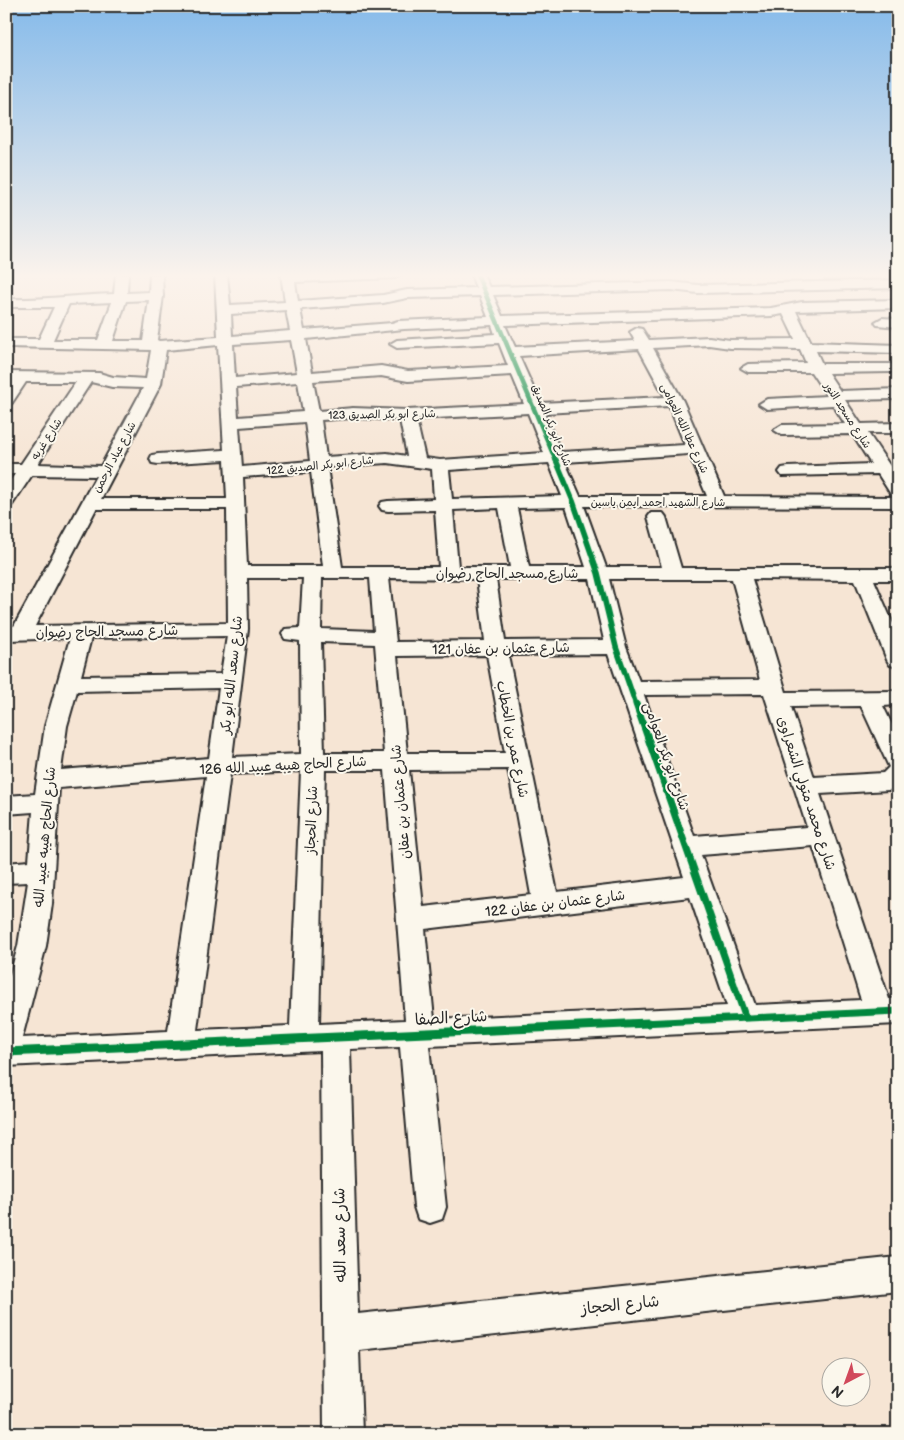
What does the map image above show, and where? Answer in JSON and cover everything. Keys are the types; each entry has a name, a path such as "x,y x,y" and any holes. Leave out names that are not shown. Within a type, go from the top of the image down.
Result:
{"street":[{"path":"104,345 105,341"},
{"name":"شارع عباد الرحمن","path":"14,633 107,472 153,384 159,349 150,341"},
{"path":"6,343 156,346 235,341"},
{"name":"شارع الحجاز","path":"300,341 318,465 323,572 301,634 313,762 319,1037"},
{"path":"397,341 396,359 408,376 519,370"},
{"name":"شارع ابو بكر الصديق","path":"506,341 573,501"},
{"name":"شارع عطا الله العوامى","path":"641,341 674,401 718,502"},
{"path":"227,383 380,371 396,359 508,345 643,345 706,341"},
{"path":"710,341 730,344 790,343 806,346 898,349"},
{"name":"شارع مسجد النور","path":"804,341 817,368 889,472 898,492"},
{"name":"شارع سعد الله ابو بكر","path":"180,1044 238,628 236,504 225,342"},
{"path":"748,368 891,368"},
{"path":"6,400 14,377 102,378 116,382 153,384"},
{"name":"شارع غربه","path":"6,501 86,378"},
{"path":"767,404 826,402 836,397 898,394"},
{"name":"شارع ابو بكر الصديق 123","path":"230,423 352,413 407,415 674,401"},
{"path":"407,415 417,462"},
{"path":"782,430 898,428"},
{"name":"شارع ابو بكر الصديق 122","path":"158,459 233,464 318,465 330,461 387,458 440,465 695,449"},
{"path":"440,465 449,573"},
{"path":"6,469 107,472"},
{"path":"788,472 889,472"},
{"name":"شارع الشهيد احمد ايمن ياسين","path":"388,506 573,501 898,502"},
{"name":"شارع ابو بكر العوامى","path":"573,501 598,573 616,646 630,688 745,1016"},
{"path":"507,503 521,573"},
{"path":"89,504 236,504"},
{"path":"657,518 673,573"},
{"name":"شارع مسجد الحاج رضوان","path":"237,572 898,574"},
{"name":"شارع عثمان بن عفان","path":"379,572 410,920 430,1207"},
{"name":"شارع عمر بن الخطاب","path":"486,573 496,648 546,904"},
{"name":"شارع محمد متولي الشعراوى","path":"740,573 775,694 805,786 888,1010"},
{"path":"862,574 898,660"},
{"name":"شارع مسجد الحاج رضوان","path":"14,633 238,628"},
{"name":"شارع الحاج هيبه عبيد الله","path":"6,1042 32,946 39,904 47,791 56,726 83,632"},
{"name":"شارع عثمان بن عفان 121","path":"301,634 386,644 496,648 616,646"},
{"path":"69,684 231,681"},
{"path":"630,688 898,698"},
{"path":"868,698 898,762"},
{"name":"شارع الحاج هيبه عبيد الله 126","path":"6,805 47,791 220,766 396,760 518,761"},
{"path":"805,786 889,781 898,773"},
{"path":"685,846 822,836"},
{"path":"6,873 42,871"},
{"name":"شارع عثمان بن عفان 122","path":"410,920 699,886"},
{"name":"شارع الصفا","path":"6,1052 888,1010"},
{"name":"شارع سعد الله","path":"319,1037 342,1334 343,1434"},
{"name":"شارع الحجاز","path":"342,1334 898,1274"}],"cycle path":[{"path":"505,341 573,501 598,573 616,647 745,1016"},
{"path":"6,1052 898,1011"}]}
